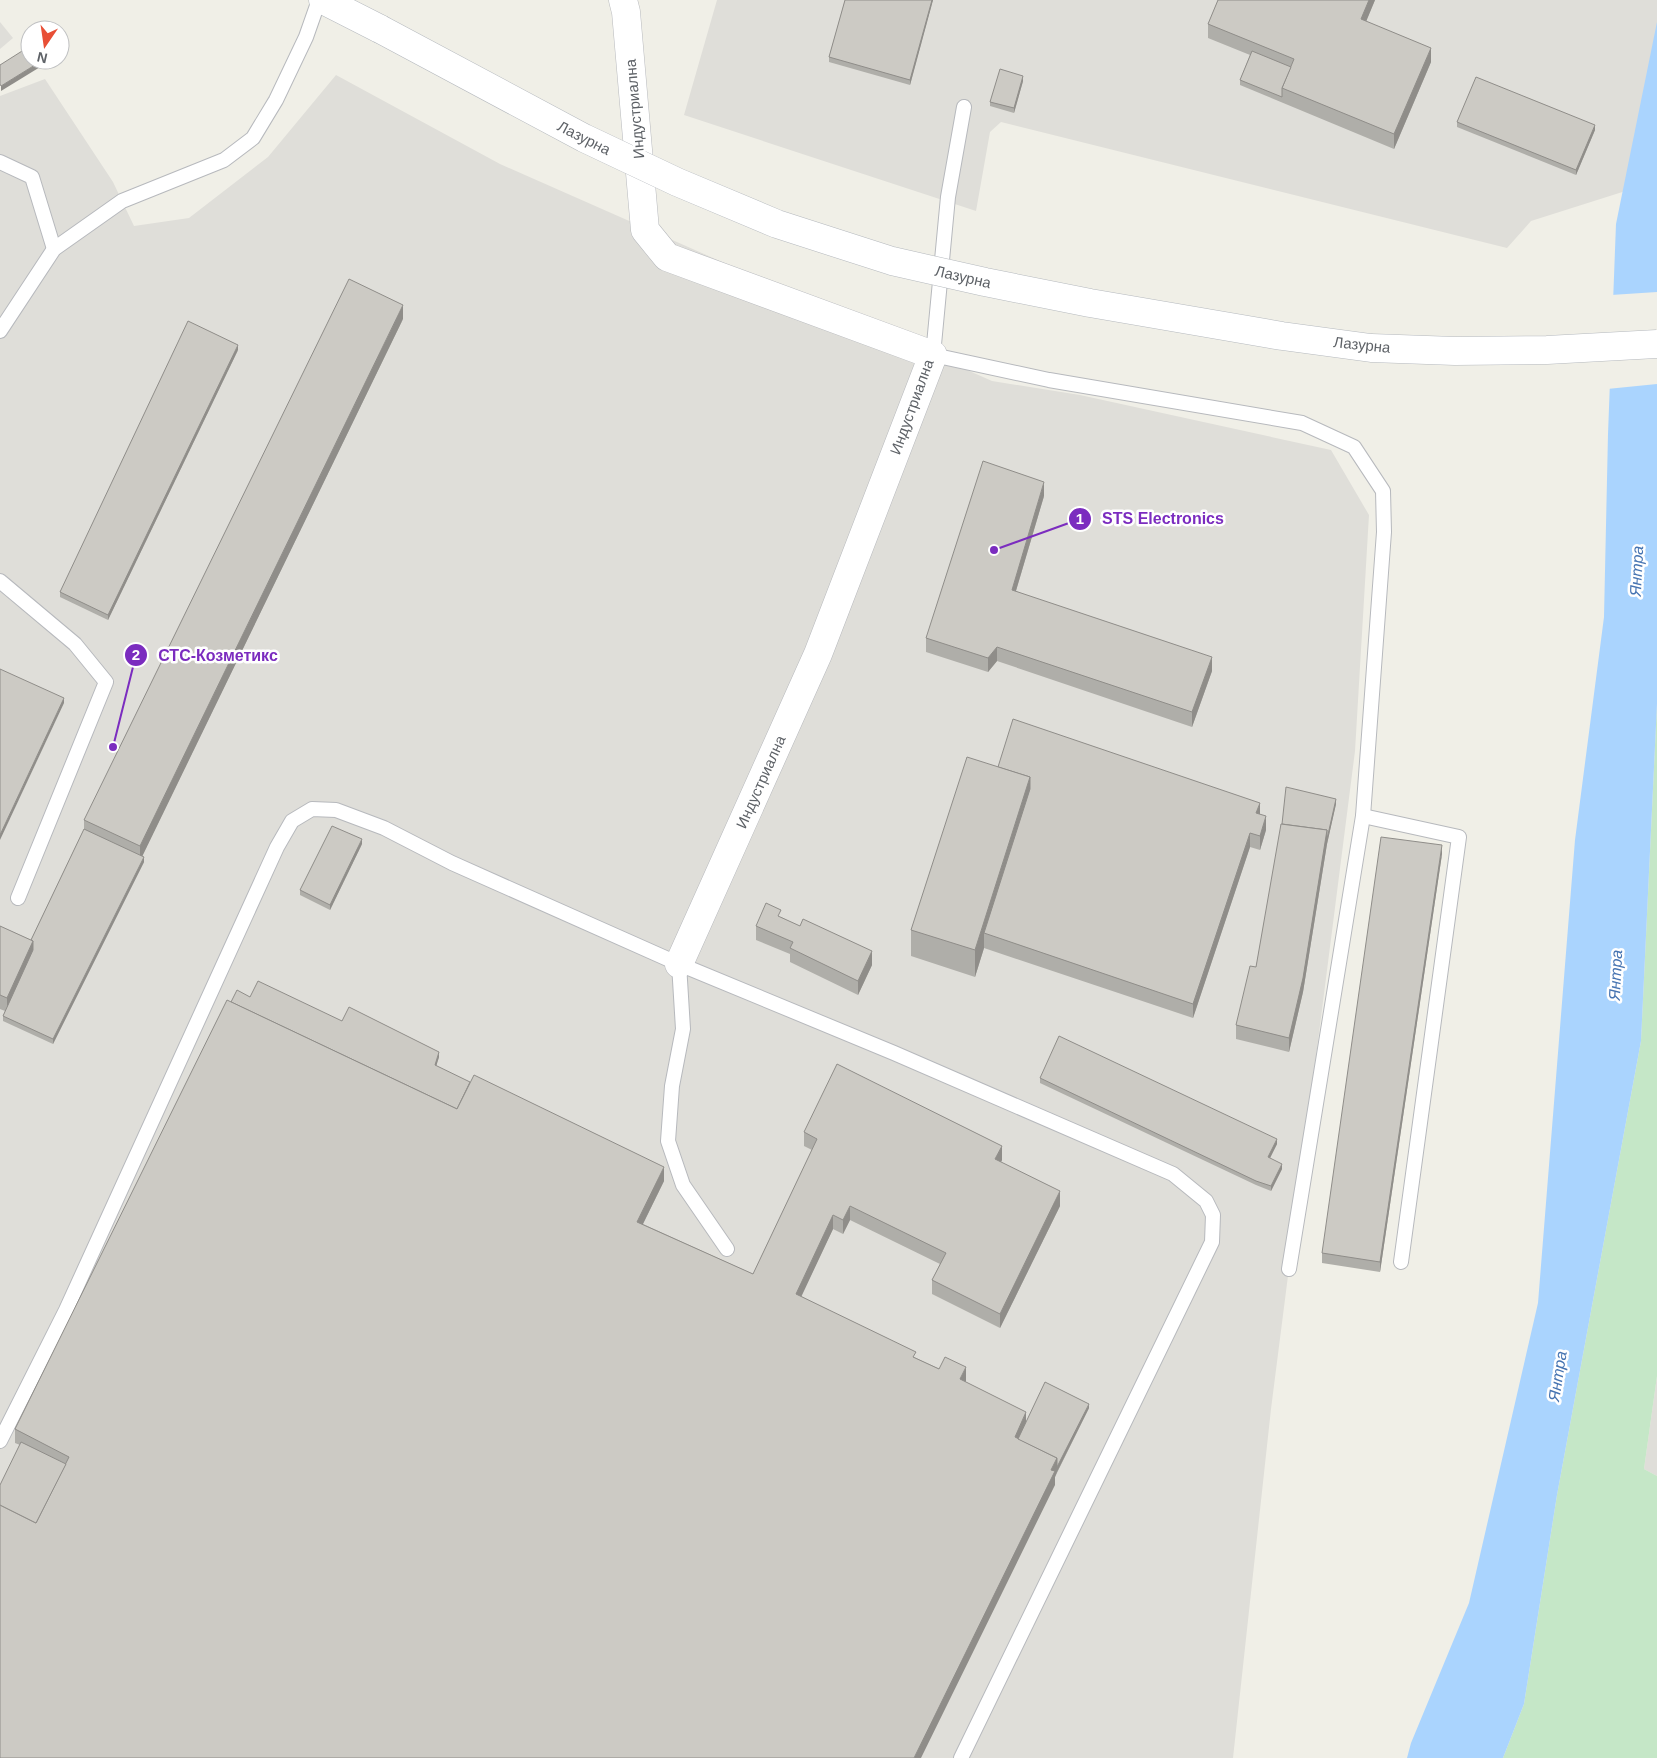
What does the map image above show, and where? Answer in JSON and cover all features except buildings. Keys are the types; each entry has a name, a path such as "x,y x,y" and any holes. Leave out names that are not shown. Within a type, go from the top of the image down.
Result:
{"street":[{"name":"Лазурна","path":"323,0 584,138 678,182 777,224 892,261 1090,303 1282,336 1371,348 1455,352 1547,350 1657,344"},
{"name":"Индустриална","path":"623,0 626,12 645,230 667,257 933,355 818,654 679,964"}],"lane":[{"path":"0,331 54,249 122,201 224,160 253,138 276,100 306,37 319,0"},
{"path":"964,107 948,197 933,355 1049,380 1302,423 1354,447 1383,491 1384,532 1363,816 1289,1269"},
{"path":"0,162 32,177 54,249"},
{"path":"0,581 75,644 106,682 18,898"},
{"path":"0,1441 66,1310 277,848 292,821 312,809 336,810 384,828 452,863 679,964 894,1052 1173,1174 1206,1201 1212,1215 1212,1242 962,1758"},
{"path":"1363,816 1459,837 1402,1262"},
{"path":"679,964 683,1029 672,1086 668,1141 683,1185 727,1249"}],"shaded area":[{"path":"717,0 1657,0 1657,181 1531,221 1507,248 1001,122 990,132 976,211 684,115"},
{"path":"0,22 13,38 0,49"},
{"path":"336,75 500,164 992,381 1080,395 1331,450 1369,515 1355,751 1271,1409 1233,1758 0,1758 0,96 45,79 113,182 134,226 189,218 268,157"},
{"path":"1657,1376 1657,1476 1644,1469"}],"green space":[{"path":"1657,704 1657,1376 1644,1469 1657,1476 1657,1758 1503,1758 1524,1704 1557,1495 1641,1041"}],"water":[{"name":"Янтра","path":"1657,22 1657,704 1641,1041 1557,1495 1524,1704 1503,1758 1407,1758 1411,1743 1469,1603 1538,1303 1575,840 1604,617 1608,434 1616,224"}],"pier":[{"path":"1657,292 1657,384 1607,389 1611,295"}],"place":[{"name":"STS Electronics","path":"994,550"},
{"name":"СТС-Козметикс","path":"113,747"}]}
